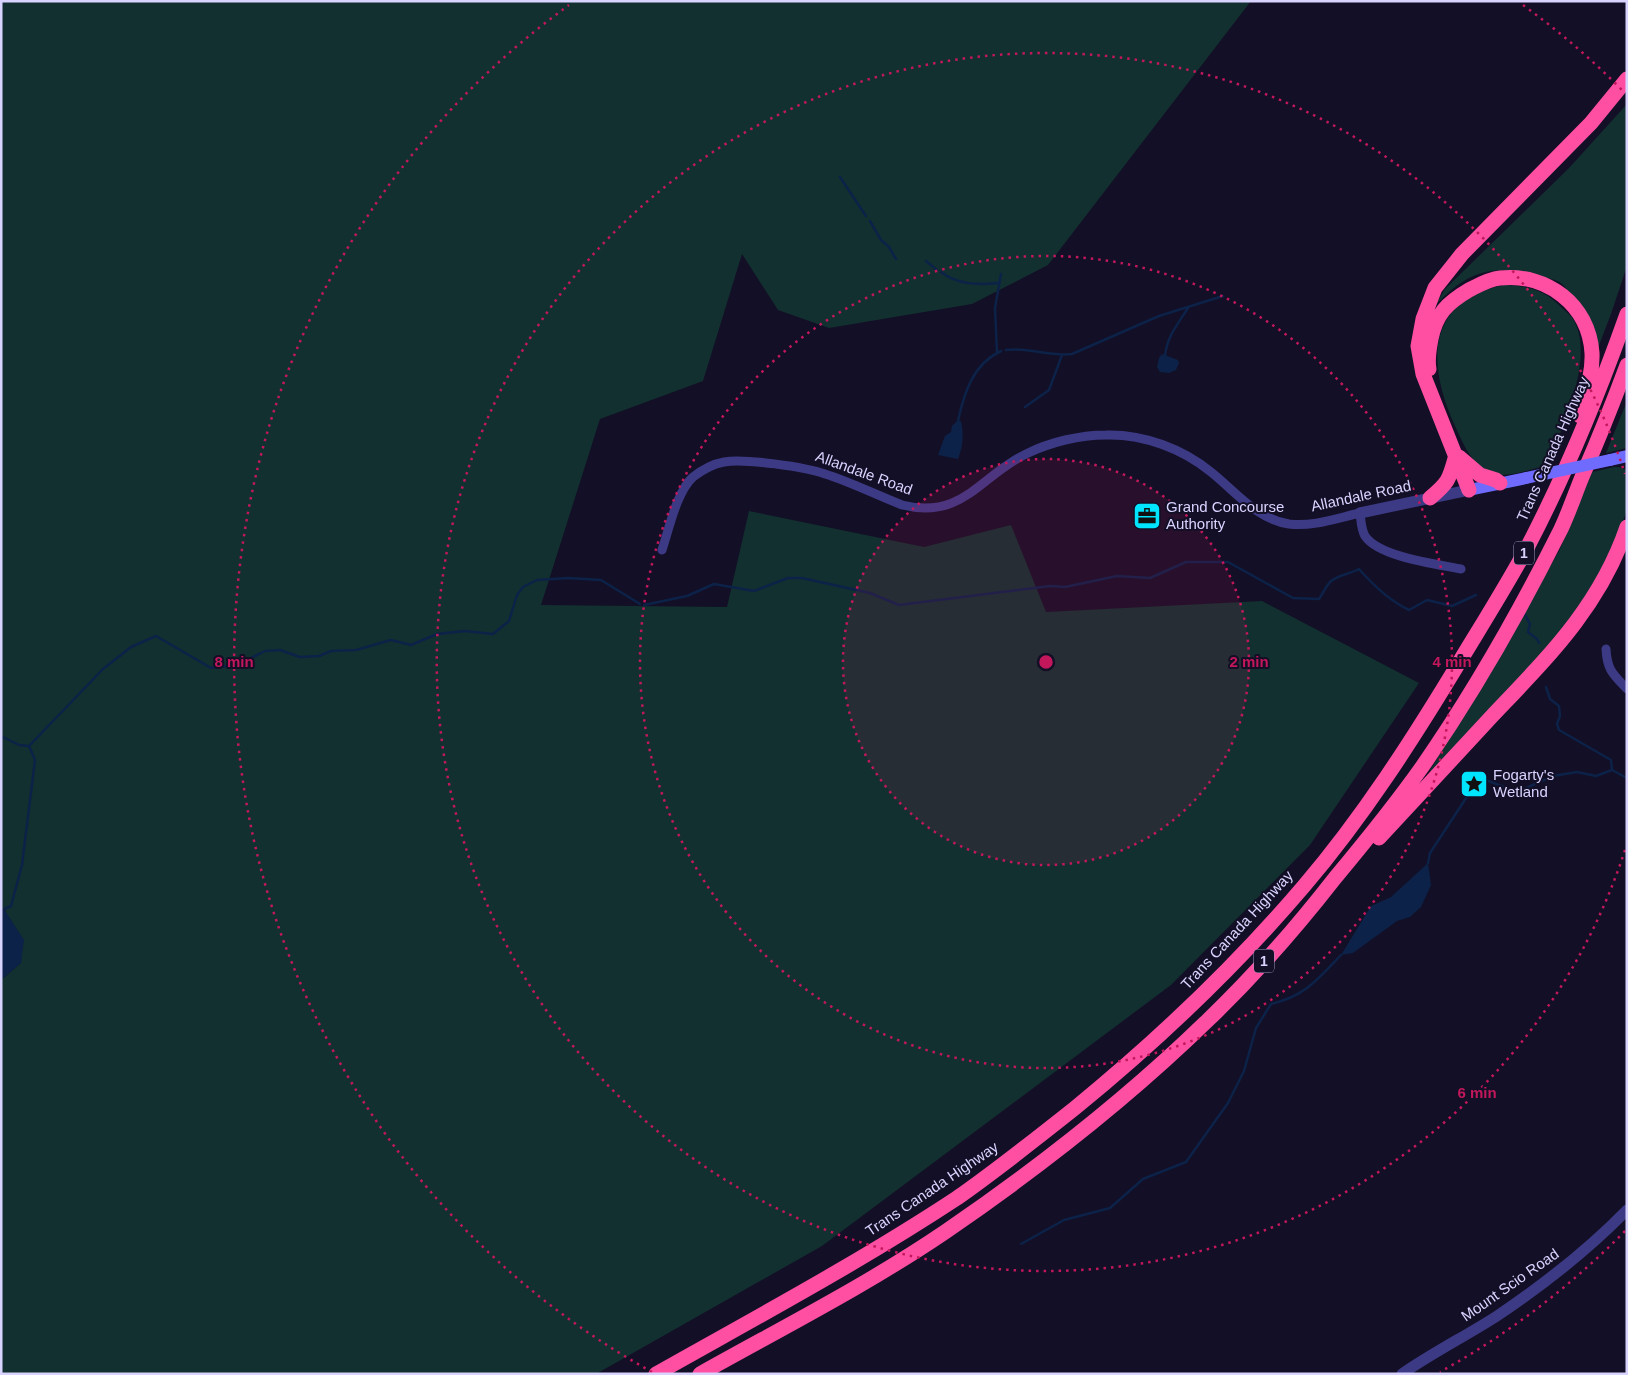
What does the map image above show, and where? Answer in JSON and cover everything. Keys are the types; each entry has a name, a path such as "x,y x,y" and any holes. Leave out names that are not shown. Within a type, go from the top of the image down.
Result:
{"highway":[{"path":"1469,490 1423,374 1418,346 1423,319 1435,288 1462,254 1591,123 1627,79"},
{"path":"1433,400 1427,360 1434,327 1447,305 1484,282 1499,278 1528,279 1550,286 1572,305 1583,319 1588,332 1592,353 1591,372 1568,464"},
{"name":"Trans Canada Highway","path":"656,1374 803,1291 958,1197 1038,1138 1112,1078 1178,1018 1244,952 1305,885 1383,782 1417,733 1518,563 1568,464 1604,379 1627,314"},
{"name":"1","path":"700,1374 881,1272 942,1234 1011,1186 1084,1129 1208,1020 1303,918 1422,767 1469,694 1518,610 1562,526 1627,366"},
{"path":"1456,454 1473,470 1500,483"},
{"path":"1430,498 1449,480 1456,454"},
{"path":"1303,918 1560,644 1582,616 1599,589 1615,558 1627,527"}],"main road":[{"name":"Allandale Road","path":"1469,490 1627,456"}],"street":[{"name":"Allandale Road","path":"662,550 684,488 692,478 706,468 724,462 745,461 805,468 825,474 902,505 930,509 964,498 1006,465 1026,453 1055,443 1081,437 1126,435 1166,446 1191,458 1212,472 1247,504 1262,514 1280,522 1311,524 1469,490"},
{"path":"1360,513 1362,531 1366,538 1376,546 1389,553 1460,569"},
{"path":"1606,649 1607,664 1627,689"},
{"name":"Mount Scio Road","path":"1402,1374 1495,1317 1527,1295 1606,1232 1627,1210"}],"green space":[{"path":"1,1 1251,1 1048,265 972,304 829,328 778,310 742,254 703,381 600,419 541,605 727,607 749,511 924,547 1011,525 1046,612 1262,601 1419,683 1310,845 1171,985 822,1246 596,1374 1,1374 1,980 21,963 5,909 1,910"},
{"path":"1627,104 1627,266 1596,353 1583,317 1574,299 1560,282 1554,280 1506,270 1481,273 1458,285 1435,306 1445,289 1569,168"},
{"path":"1504,285 1521,286 1536,290 1556,302 1573,319 1579,335 1581,352 1574,392 1548,465 1514,474 1501,475 1481,467 1466,448 1446,403 1437,359 1439,339 1446,321 1459,305 1478,293"},
{"path":"1627,401 1627,448 1606,453"},
{"path":"1614,467 1627,470 1627,509 1614,550 1573,619 1432,773 1430,770 1559,551 1592,472"}],"water":[{"path":"1162,354 1178,360 1179,363 1176,370 1169,373 1160,372 1157,367"},
{"path":"957,421 961,421 963,436 958,459 938,455 945,436 951,432 952,426"},
{"path":"1428,863 1431,885 1421,907 1410,917 1397,921 1353,953 1341,955 1371,906 1391,897"},
{"path":"4,909 24,940 21,963 1,980 1,910"}],"waterway":[{"path":"840,177 866,216"},
{"path":"870,221 881,240 889,247 896,259"},
{"path":"926,261 937,270"},
{"path":"941,272 961,282 998,283"},
{"path":"997,353 995,308 1001,274"},
{"path":"1006,350 1072,354 1159,316 1223,296"},
{"path":"1165,356 1171,336 1188,308"},
{"path":"958,421 963,400 971,380 983,363 1001,351"},
{"path":"1025,407 1049,390 1062,355"},
{"path":"644,605 687,596 714,584 754,591 788,578 802,578 870,593 899,605 1050,586 1065,587 1117,576 1150,578 1186,562 1228,562 1293,598 1319,599 1331,581 1359,569 1382,592 1409,610 1427,600 1452,606 1476,595"},
{"path":"29,746 103,669 131,647 156,636 211,668 237,665 265,651 280,650 300,657 319,656 331,651 356,650 391,640 411,645 437,634 465,631 493,634 509,621 517,595 523,587 537,580 568,578 601,580 640,604"},
{"path":"1524,613 1530,624 1528,632 1539,643"},
{"path":"1546,687 1550,699 1559,706 1560,716 1557,724 1559,730 1611,760 1612,770"},
{"path":"1,736 19,745 29,746"},
{"path":"4,909 11,906 22,865 35,760 29,746"},
{"path":"1612,770 1627,778"},
{"path":"1428,863 1430,853 1474,786 1486,780 1517,792 1553,776 1577,772 1596,776 1612,770"},
{"path":"1021,1244 1064,1220 1110,1208 1143,1179 1186,1162 1228,1103 1244,1071 1256,1028 1271,1004 1283,1001 1302,992 1341,955"}],"place":[{"name":"Grand Concourse Authority","path":"1147,516"},
{"name":"Fogarty's Wetland","path":"1474,784"}]}
